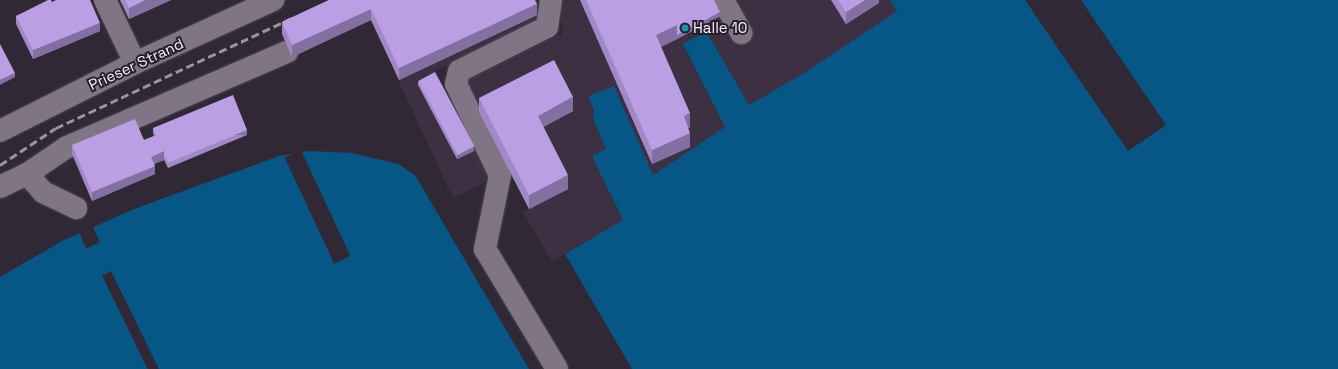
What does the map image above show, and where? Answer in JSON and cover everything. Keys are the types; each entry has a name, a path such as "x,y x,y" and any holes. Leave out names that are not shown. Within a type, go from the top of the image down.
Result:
{"street":[{"path":"105,0 135,63"},
{"path":"551,0 547,27 459,72 456,84 500,175 485,249 557,369"},
{"path":"723,0 741,33"},
{"name":"Prieser Strand","path":"0,131 135,63 260,3"},
{"path":"0,187 27,174 67,147 287,52"},
{"path":"27,174 43,192 76,208"}],"shaded area":[{"path":"361,0 544,0 542,12 535,22 435,71 493,178 453,198"},
{"path":"560,0 890,0 897,11 804,73 749,105 706,31 683,44 726,127 651,176 614,86 588,96 594,110 593,118 606,149 593,155 624,220 552,261 523,212 529,208 467,84 469,79 563,33"}],"water":[{"path":"890,0 1338,0 1338,369 632,369 565,254 623,220 593,158 593,155 606,149 593,118 594,110 588,96 614,86 653,175 725,127 683,44 706,31 749,105 804,73 897,11"},
{"path":"309,151 352,153 398,164 415,175 529,369 0,369 0,277 62,241 134,209 279,156"}],"pier":[{"path":"1025,0 1081,0 1166,125 1128,151"},
{"path":"301,150 350,256 334,264 285,158"},
{"path":"92,225 100,242 86,249 78,231"},
{"path":"111,271 159,369 148,369 102,275"}],"building":[{"path":"48,0 51,0 52,2 56,0 90,0 100,23 33,50 16,16"},
{"path":"125,0 145,0 129,8"},
{"path":"329,0 535,0 537,4 399,68 371,9 292,45 282,22"},
{"path":"586,0 663,0 677,25 656,35 690,113 684,116 690,133 652,150"},
{"name":"Halle 10","path":"663,0 714,0 720,12 677,35 677,25"},
{"path":"838,0 865,0 846,12"},
{"path":"0,44 15,73 0,80"},
{"path":"554,60 573,97 538,116 568,175 529,195 479,98"},
{"path":"435,72 474,146 458,155 418,81"},
{"path":"233,95 247,130 168,163 153,128"},
{"path":"135,119 144,140 157,135 164,151 151,157 155,166 92,192 72,145"}],"railway":[{"path":"0,165 56,128 292,18"}],"place":[{"name":"Halle 10","path":"685,28"}]}
